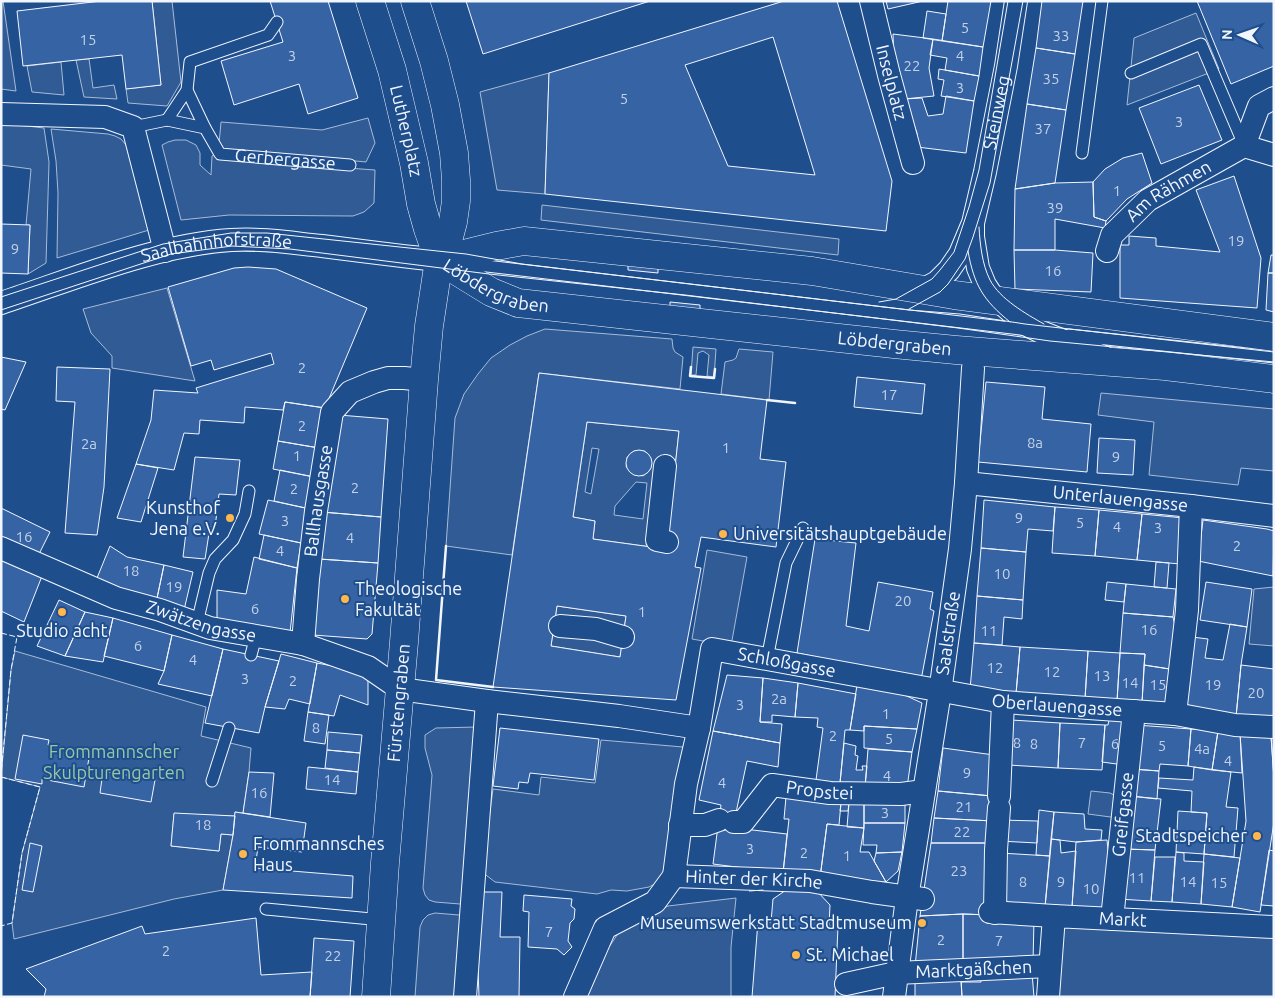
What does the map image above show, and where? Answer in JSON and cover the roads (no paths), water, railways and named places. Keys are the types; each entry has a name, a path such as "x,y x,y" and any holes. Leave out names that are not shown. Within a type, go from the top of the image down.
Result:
{"main road":[{"name":"Lutherplatz","path":"370,1 392,70 428,229 439,260"},
{"name":"Lutherplatz","path":"415,1 434,61 445,105 454,153 456,180 453,222 439,260 429,326 424,380"},
{"name":"Löbdergraben","path":"439,260 524,241 812,271 922,290 1274,337"},
{"name":"Löbdergraben","path":"439,260 491,292 518,303 894,344 1118,362 1274,379"},
{"name":"Fürstengraben","path":"376,997 424,380"}],"street":[{"name":"Inselplatz","path":"871,1 913,163"},
{"name":"Steinweg","path":"922,290 937,282 948,270 960,254 973,223 999,104 1016,1"},
{"path":"1266,102 1244,146 1274,155"},
{"path":"1,114 105,117 132,127 165,251"},
{"name":"Am Rähmen","path":"1107,251 1112,235 1148,200 1244,146"},
{"name":"Steinweg","path":"973,223 973,237 978,268 988,290 998,300"},
{"name":"Saalbahnhofstraße","path":"1,304 165,251 198,244 232,240 267,240 439,260"},
{"name":"Löbdergraben","path":"998,300 1025,324 1118,362"},
{"name":"Saalstraße","path":"894,997 896,973 915,899 924,791 960,549 973,368"},
{"name":"Ballhausgasse","path":"304,644 308,579 316,511 332,412 350,392 374,382 388,378 424,380"},
{"path":"665,466 658,540 668,542"},
{"name":"Unterlauengasse","path":"966,483 1192,506 1270,520"},
{"path":"1174,714 1187,610 1192,506"},
{"name":"Zwätzengasse","path":"1,548 116,598 160,610 254,645 304,644 368,667 400,689"},
{"path":"560,626 596,629 623,636"},
{"name":"Schloßgasse","path":"674,876 686,784 699,728 712,649 940,692"},
{"path":"400,689 619,716 699,728"},
{"name":"Oberlauengasse","path":"940,692 1003,702 1174,714 1235,725 1274,727"},
{"path":"465,997 487,701"},
{"name":"Markt","path":"1003,702 992,912 1274,927"},
{"name":"Greifgasse","path":"1112,919 1134,711"},
{"name":"Propstei","path":"680,825 705,825 726,821 743,822 772,785 830,794 901,794 924,791"},
{"name":"Hinter der Kirche","path":"574,997 605,928 655,902 674,876 810,881 915,899"},
{"path":"1048,997 1054,916"},
{"name":"Marktgäßchen","path":"846,984 896,973 1050,966"}],"lane":[{"path":"1082,153 1102,1"},
{"path":"167,120 187,90 190,62 268,35 277,22"},
{"path":"1131,73 1201,44 1244,146"},
{"name":"Gerbergasse","path":"187,90 220,154 350,164"},
{"path":"1232,118 1266,102"},
{"path":"132,127 167,120 205,128"},
{"path":"439,260 1041,332 1274,357"},
{"path":"196,624 209,573 216,559 233,540 245,514 249,491"},
{"path":"767,659 786,563 803,528"},
{"path":"212,781 229,728"},
{"path":"266,908 382,920"}],"tram line":[{"path":"879,302 896,299 932,279 954,252 979,170 1008,1"},
{"path":"909,309 940,292 948,284 965,259 990,183 1023,1"},
{"path":"979,227 983,261 994,287 1014,305 1044,324"},
{"path":"1,297 163,244 231,233 267,233 466,254 522,264 1274,352"},
{"path":"1,310 171,254 232,246 290,249 958,328 1050,341 1274,362"},
{"path":"968,251 973,273 981,291 986,299 1010,322"}],"place":[{"name":"Kunsthof Jena e.V.","path":"230,518"},
{"name":"Universitätshauptgebäude","path":"723,534"},
{"name":"Theologische Fakultät","path":"345,599"},
{"name":"Studio acht","path":"62,612"},
{"name":"Stadtspeicher","path":"1257,836"},
{"name":"Frommannsches Haus","path":"243,854"},
{"name":"Museumswerkstatt Stadtmuseum","path":"922,923"},
{"name":"St. Michael","path":"796,955"}],"park label":[{"name":"Frommannscher Skulpturengarten","path":"114,762"}]}
